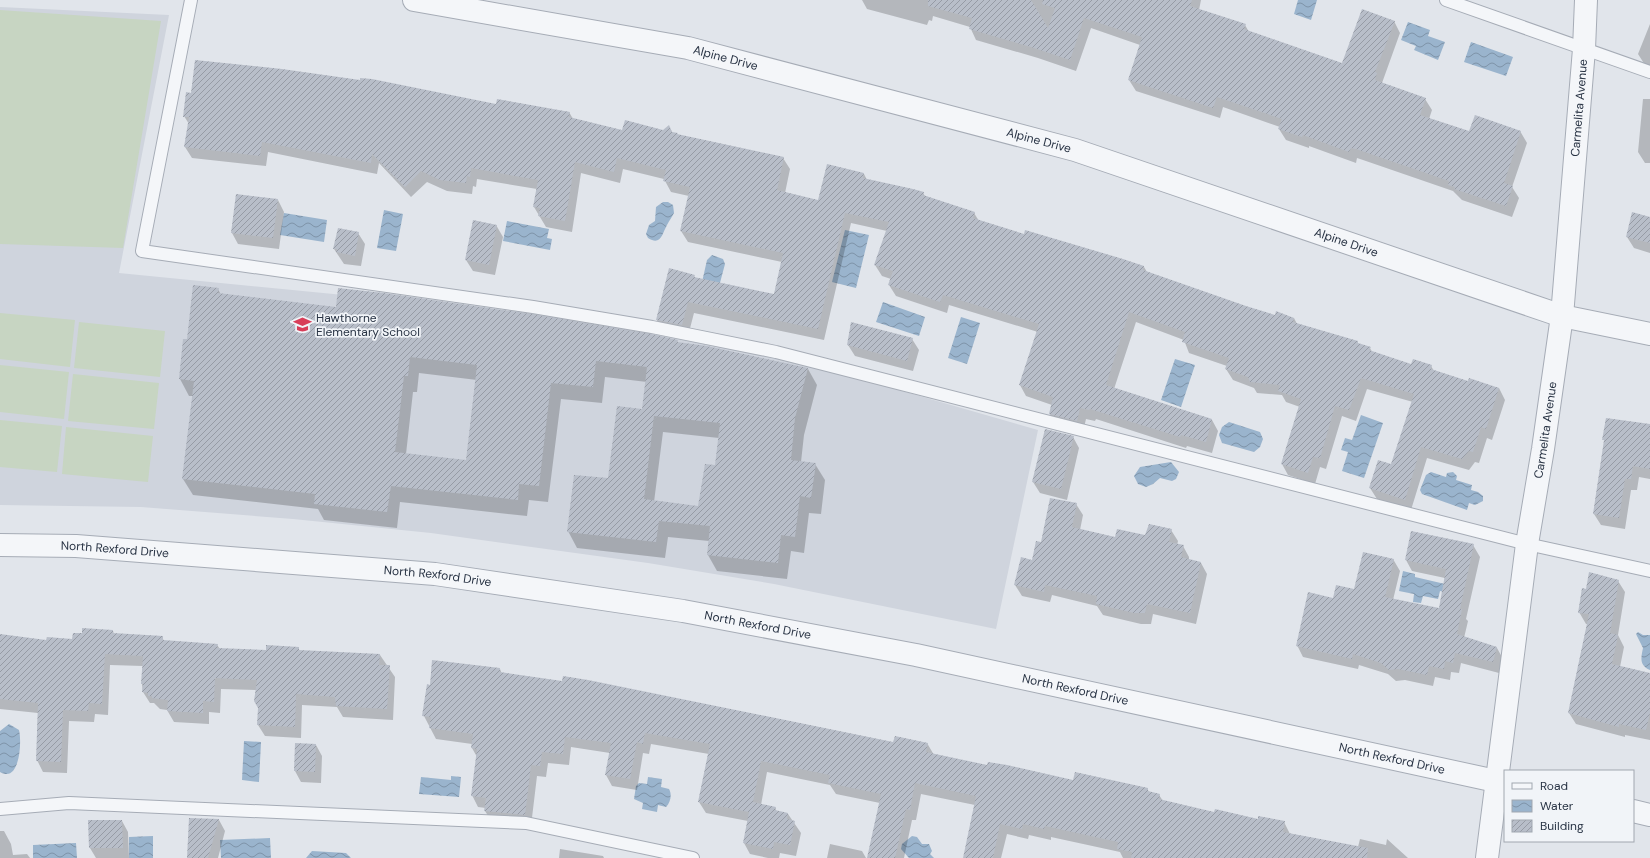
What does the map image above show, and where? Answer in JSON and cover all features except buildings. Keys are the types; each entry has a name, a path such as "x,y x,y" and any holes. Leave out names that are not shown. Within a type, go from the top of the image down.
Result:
{"street":[{"name":"Alpine Drive","path":"414,0 688,48 1075,150 1562,316 1650,334"},
{"name":"Carmelita Avenue","path":"1487,858 1501,782 1527,544 1543,449 1562,316 1584,49 1586,0"},
{"name":"North Rexford Drive","path":"0,545 76,546 435,574 683,611 916,655 1501,782"},
{"path":"1634,811 1650,815"}],"lane":[{"path":"191,0 142,251 532,307 652,327 776,352 1527,544 1650,571"},
{"path":"1446,0 1650,72"},
{"path":"0,809 69,803 526,823 693,858"}],"shaded area":[{"name":"Hawthorne Elementary School","path":"0,7 169,15 119,273 528,313 685,338 777,355 1038,430 996,629 774,584 648,563 431,533 293,519 141,507 0,505"}],"green space":[{"path":"0,10 161,21 123,248 0,244"},
{"path":"0,313 75,320 70,367 0,359"},
{"path":"79,322 165,331 160,377 74,368"},
{"path":"0,365 69,372 64,419 0,412"},
{"path":"73,374 159,383 154,429 68,421"},
{"path":"0,420 62,426 57,472 0,467"},
{"path":"66,427 153,436 148,482 62,474"}],"water":[{"path":"1298,0 1317,0 1311,20 1294,14"},
{"path":"1408,22 1430,30 1428,36 1445,42 1438,60 1414,50 1416,46 1401,40"},
{"path":"1471,42 1513,57 1506,76 1464,62"},
{"path":"663,202 668,202 673,205 674,213 662,235 656,241 648,238 646,234 649,225 655,221 656,207"},
{"path":"384,210 403,214 396,251 377,248"},
{"path":"284,213 327,220 324,242 280,235"},
{"path":"507,221 549,229 547,238 552,239 550,250 503,241"},
{"path":"845,230 869,235 856,288 832,282"},
{"path":"712,255 723,259 725,264 717,294 700,291 707,260"},
{"path":"883,302 925,317 919,336 876,322"},
{"path":"961,317 980,323 967,364 948,358"},
{"path":"1175,359 1195,365 1181,407 1161,400"},
{"path":"1361,415 1383,423 1364,478 1342,471 1348,452 1341,450 1345,438 1352,440"},
{"path":"1229,422 1260,432 1263,439 1260,447 1254,452 1222,443 1219,435 1222,427"},
{"path":"1171,462 1179,472 1176,479 1172,481 1160,478 1153,484 1146,487 1138,484 1134,476 1140,467"},
{"path":"1431,472 1446,477 1447,473 1453,472 1457,476 1456,480 1472,485 1471,490 1478,492 1483,496 1483,501 1475,505 1469,503 1467,510 1422,494 1420,490 1426,475"},
{"path":"1403,571 1415,574 1415,577 1445,584 1444,592 1440,591 1438,599 1423,596 1421,603 1413,602 1414,594 1399,591"},
{"path":"1638,632 1643,635 1650,635 1650,670 1642,663 1641,658 1643,648 1636,634"},
{"path":"9,724 19,730 20,751 16,767 12,772 7,774 0,772 0,731"},
{"path":"244,741 261,742 259,782 242,780"},
{"path":"451,776 461,777 459,797 419,794 421,777 451,780"},
{"path":"648,777 662,779 661,787 669,789 670,791 668,805 666,807 658,805 657,812 642,809 643,803 634,799 636,786 639,783 647,784"},
{"path":"153,836 153,858 129,858 129,837"},
{"path":"912,836 917,837 922,844 929,844 932,851 930,854 934,858 909,858 901,849 902,844"},
{"path":"270,838 271,858 221,858 220,840"},
{"path":"76,843 77,858 33,858 33,845"},
{"path":"312,851 346,853 351,858 306,858"}],"place":[{"name":"Hawthorne Elementary School","path":"303,325"}]}
